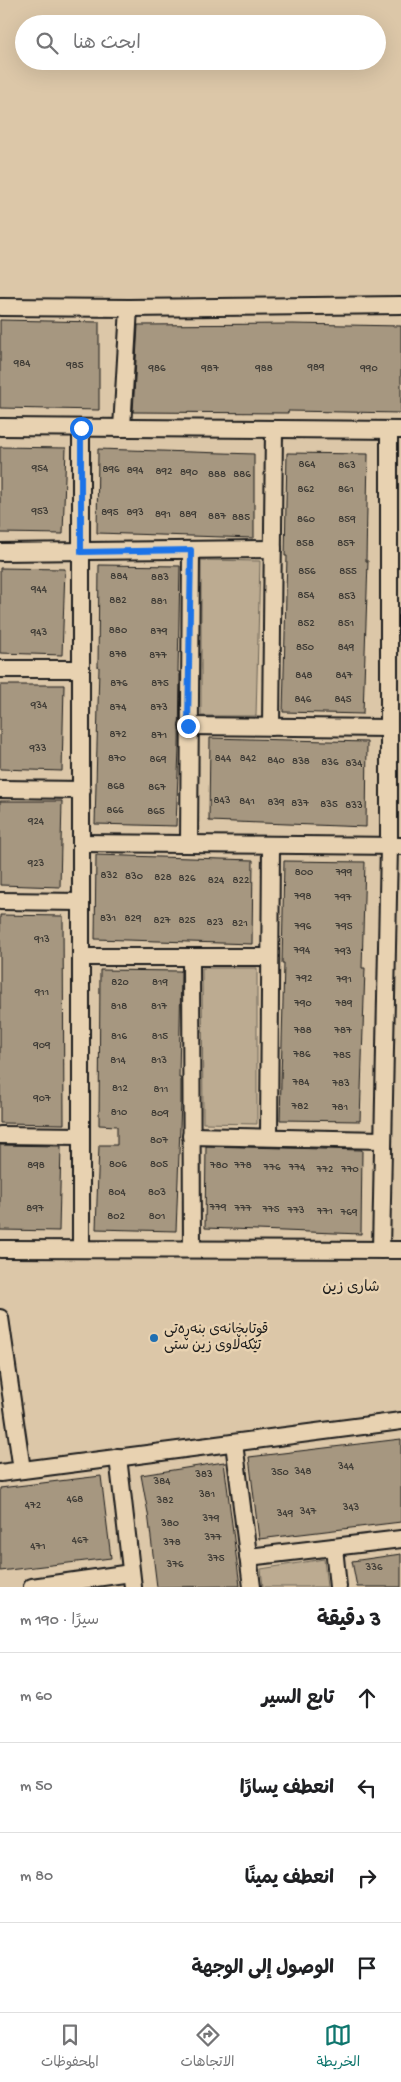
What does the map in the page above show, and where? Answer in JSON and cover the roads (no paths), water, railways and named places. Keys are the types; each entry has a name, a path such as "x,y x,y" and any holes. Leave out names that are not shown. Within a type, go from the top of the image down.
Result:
{"street":[{"path":"0,307 129,308 401,305"},
{"path":"122,428 129,308"},
{"path":"0,427 395,430 395,553 389,728 395,846 394,956 383,1140 381,1250"},
{"path":"81,428 81,1248"},
{"path":"271,727 274,429"},
{"path":"0,552 273,548"},
{"path":"189,844 188,726 191,550"},
{"path":"0,669 81,670"},
{"path":"188,726 389,728"},
{"path":"0,789 82,790"},
{"path":"81,843 395,846"},
{"path":"269,1138 270,845"},
{"path":"0,901 81,902"},
{"path":"81,957 270,957"},
{"path":"191,957 192,1249"},
{"path":"0,1135 81,1136"},
{"path":"191,1136 383,1140"},
{"path":"0,1249 401,1250"},
{"path":"0,1318 22,1470"},
{"path":"0,1473 401,1421"},
{"path":"234,1442 252,1587"},
{"path":"32,1587 132,1580 118,1458"},
{"path":"248,1557 401,1539"},
{"path":"334,1547 338,1587"}],"place":[{"name":"قوتابخانەی بنەڕەتی تێکەڵاوی زین ستی","path":"154,1338"}],"district":[{"name":"شاری زین","path":"351,1288"}]}
